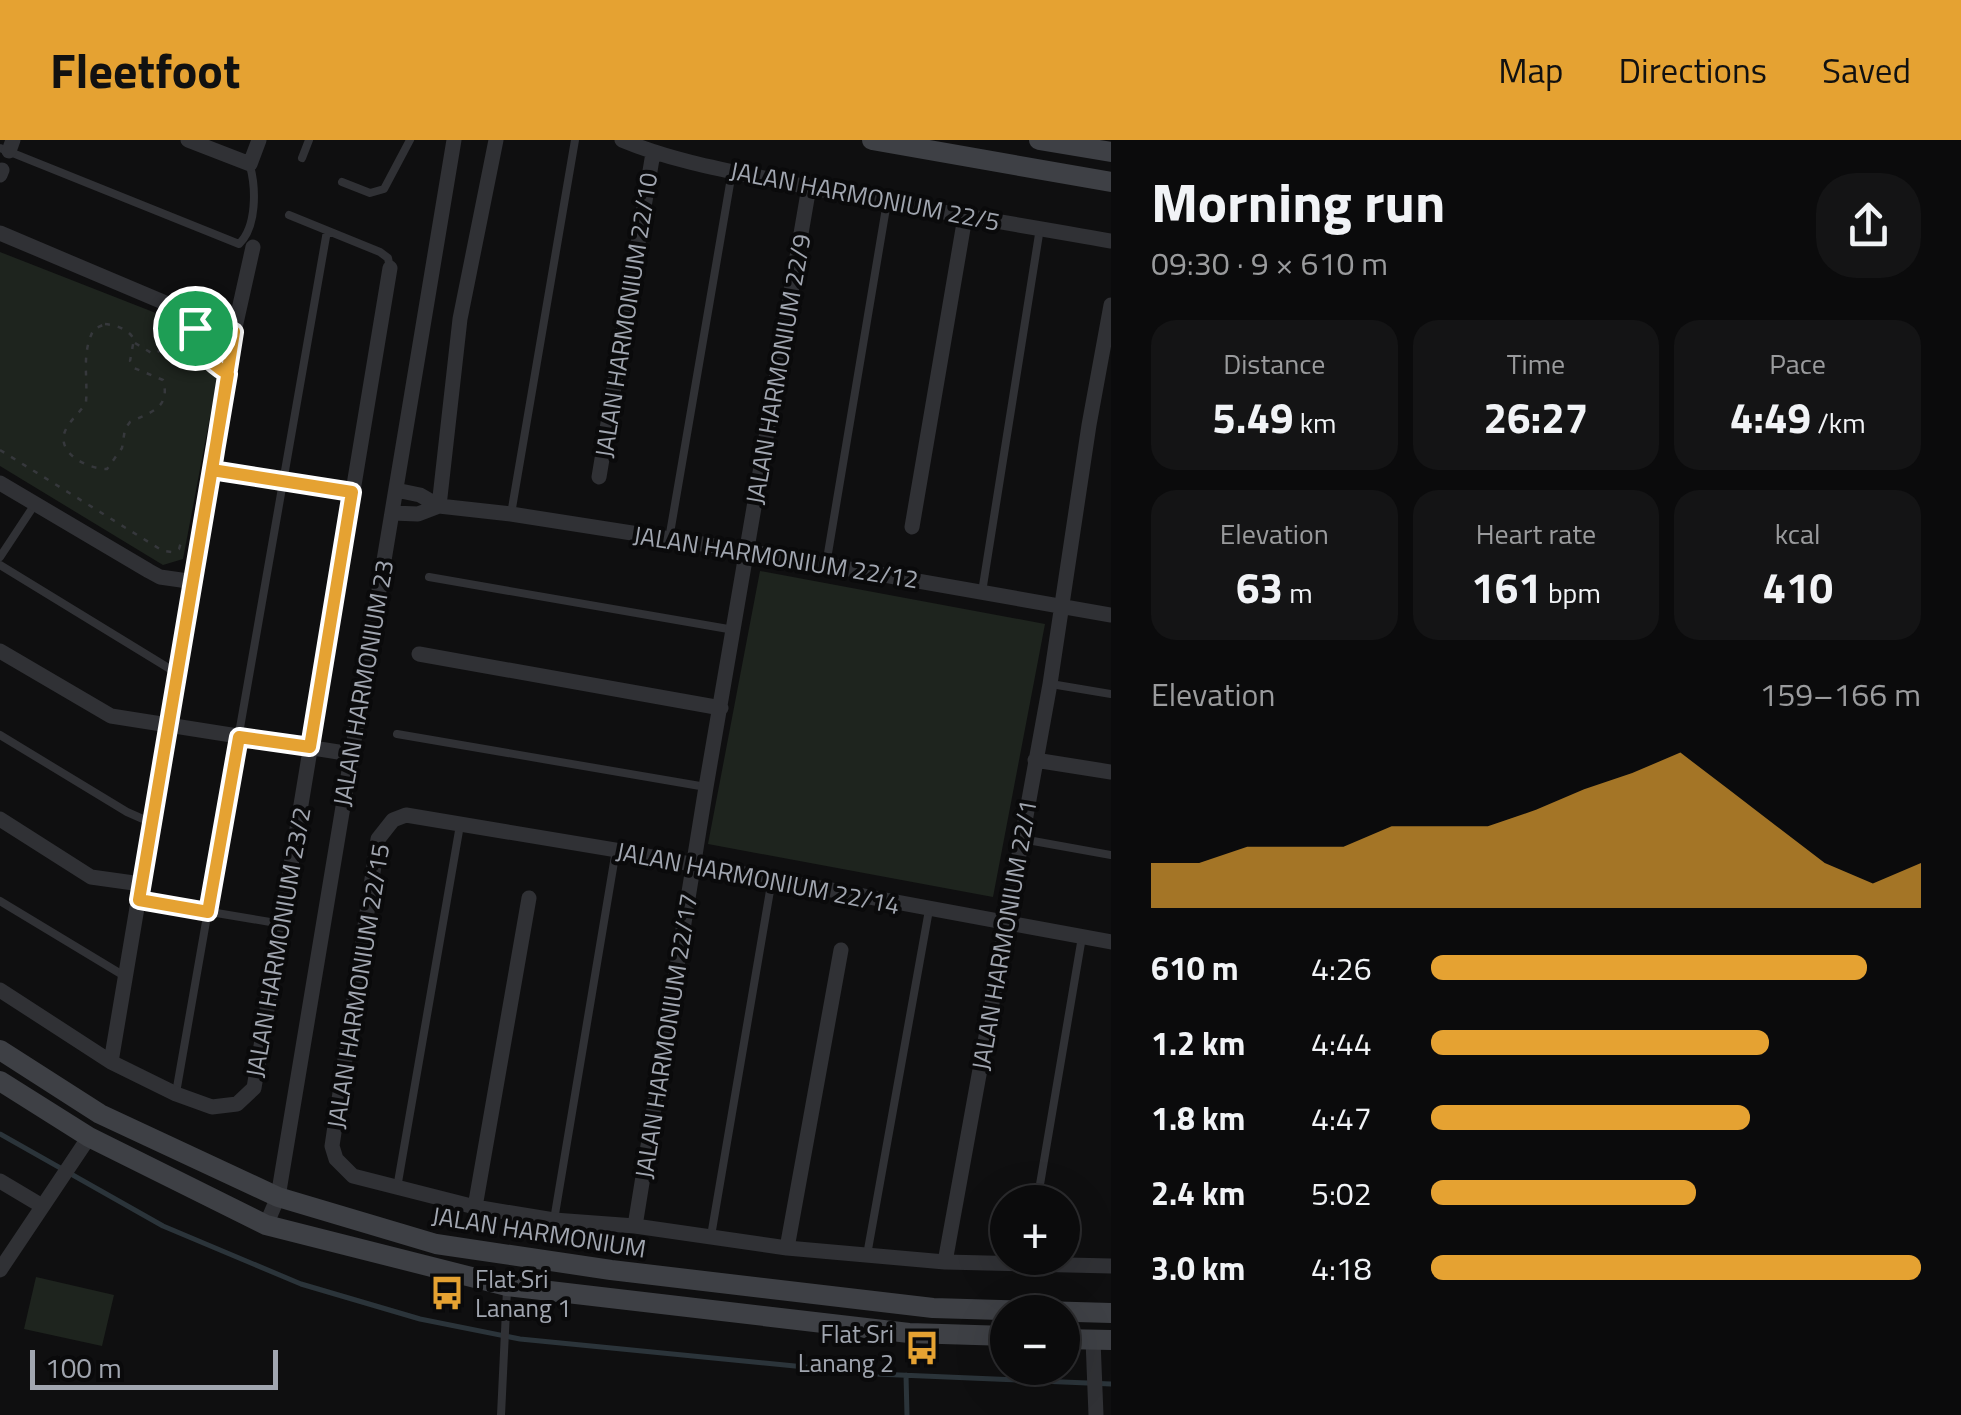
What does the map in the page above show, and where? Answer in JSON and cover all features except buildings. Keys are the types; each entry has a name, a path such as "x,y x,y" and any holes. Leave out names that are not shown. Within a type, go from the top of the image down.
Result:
{"main road":[{"path":"872,140 1111,182"},
{"path":"1039,140 1111,152"},
{"name":"JALAN HARMONIUM","path":"0,1050 100,1114 278,1197 436,1244 611,1270 933,1308 1111,1313"},
{"name":"JALAN HARMONIUM","path":"0,1081 89,1137 266,1225 507,1286 909,1332 990,1335"}],"street":[{"path":"188,140 250,164 259,140"},
{"name":"JALAN HARMONIUM 23","path":"266,1225 278,1197 454,140"},
{"path":"439,506 460,319 496,140"},
{"name":"JALAN HARMONIUM 22/5","path":"622,140 652,153 732,172 965,217 1111,240"},
{"name":"JALAN HARMONIUM 22/10","path":"598,477 652,153"},
{"name":"JALAN HARMONIUM 22/9","path":"747,551 809,187"},
{"path":"912,528 965,217"},
{"path":"0,233 234,332"},
{"path":"111,1062 234,332 253,247"},
{"name":"JALAN HARMONIUM 23/2","path":"176,1094 212,1107 237,1104 254,1088 390,268"},
{"name":"JALAN HARMONIUM 22/1","path":"945,1262 1050,684 1111,305"},
{"path":"0,483 149,571 194,582"},
{"name":"JALAN HARMONIUM 22/12","path":"396,490 420,495 439,506 747,551 1111,615"},
{"name":"JALAN HARMONIUM 22/12","path":"392,513 418,514 439,506"},
{"name":"JALAN HARMONIUM 22/17","path":"635,1226 747,551"},
{"path":"0,651 110,716 351,754"},
{"path":"419,654 720,708"},
{"path":"1036,760 1111,772"},
{"name":"JALAN HARMONIUM 22/14","path":"406,816 616,850 1111,942"},
{"name":"JALAN HARMONIUM 22/15","path":"406,816 393,820 378,838 332,1146 336,1159 352,1176 475,1207 554,1220 635,1226 866,1256 990,1261"},
{"path":"0,819 92,877 140,892"},
{"path":"475,1207 529,898"},
{"path":"787,1248 841,950"},
{"path":"0,990 111,1062 176,1094"},
{"path":"0,1270 89,1137"},
{"path":"0,1181 42,1206"},
{"name":"JALAN HARMONIUM 22/15","path":"1080,1264 1111,1266"},
{"path":"1096,1415 1102,1340"}],"lane":[{"path":"302,158 309,140"},
{"path":"342,182 370,193 384,189 410,140"},
{"path":"511,514 575,140"},
{"path":"7,146 239,244 249,232 254,182 250,164"},
{"path":"669,539 732,172"},
{"path":"826,565 887,202"},
{"path":"289,215 380,252 388,258 390,268"},
{"path":"982,592 1040,228"},
{"path":"176,1094 327,231"},
{"path":"212,470 352,492"},
{"path":"0,557 35,504"},
{"path":"0,565 178,674"},
{"path":"429,577 734,630"},
{"path":"1050,684 1111,694"},
{"path":"397,734 706,787"},
{"path":"0,735 126,812 152,823"},
{"path":"397,1188 460,825"},
{"path":"1022,839 1111,855"},
{"path":"554,1220 616,850"},
{"path":"711,1236 772,879"},
{"path":"140,892 208,912 282,924"},
{"path":"0,901 126,977"},
{"path":"866,1256 930,910"},
{"path":"1040,1185 1082,937"},
{"path":"500,1415 507,1286"}],"path":[{"path":"196,316 200,348 208,360 228,374"},
{"path":"133,342 130,362 134,368 163,380 167,393 164,403 153,413 130,422 117,458 106,468 94,469 68,452 64,440 65,430 86,402 84,368 94,328 116,325 153,354 172,348 188,352 200,348"},
{"path":"0,450 163,550 172,552 181,542"}],"shaded area":[{"path":"0,252 212,335 223,348 183,559 163,565 0,466"},
{"path":"760,571 1045,624 993,897 708,844"},
{"path":"36,1277 114,1295 102,1346 24,1329"}],"waterway":[{"path":"0,1134 163,1226 301,1284 420,1319 520,1339 876,1374 1111,1384"},
{"path":"906,1375 907,1415"}],"place":[{"name":"Flat Sri Lanang 1","path":"447,1293"},
{"name":"Flat Sri Lanang 2","path":"922,1348"}],"route":[{"path":"195,328 196,316 234,332 212,470 352,492 310,747 239,737 208,912 139,900 194,582 212,470 228,374 219,368 208,360 195,328"}]}
